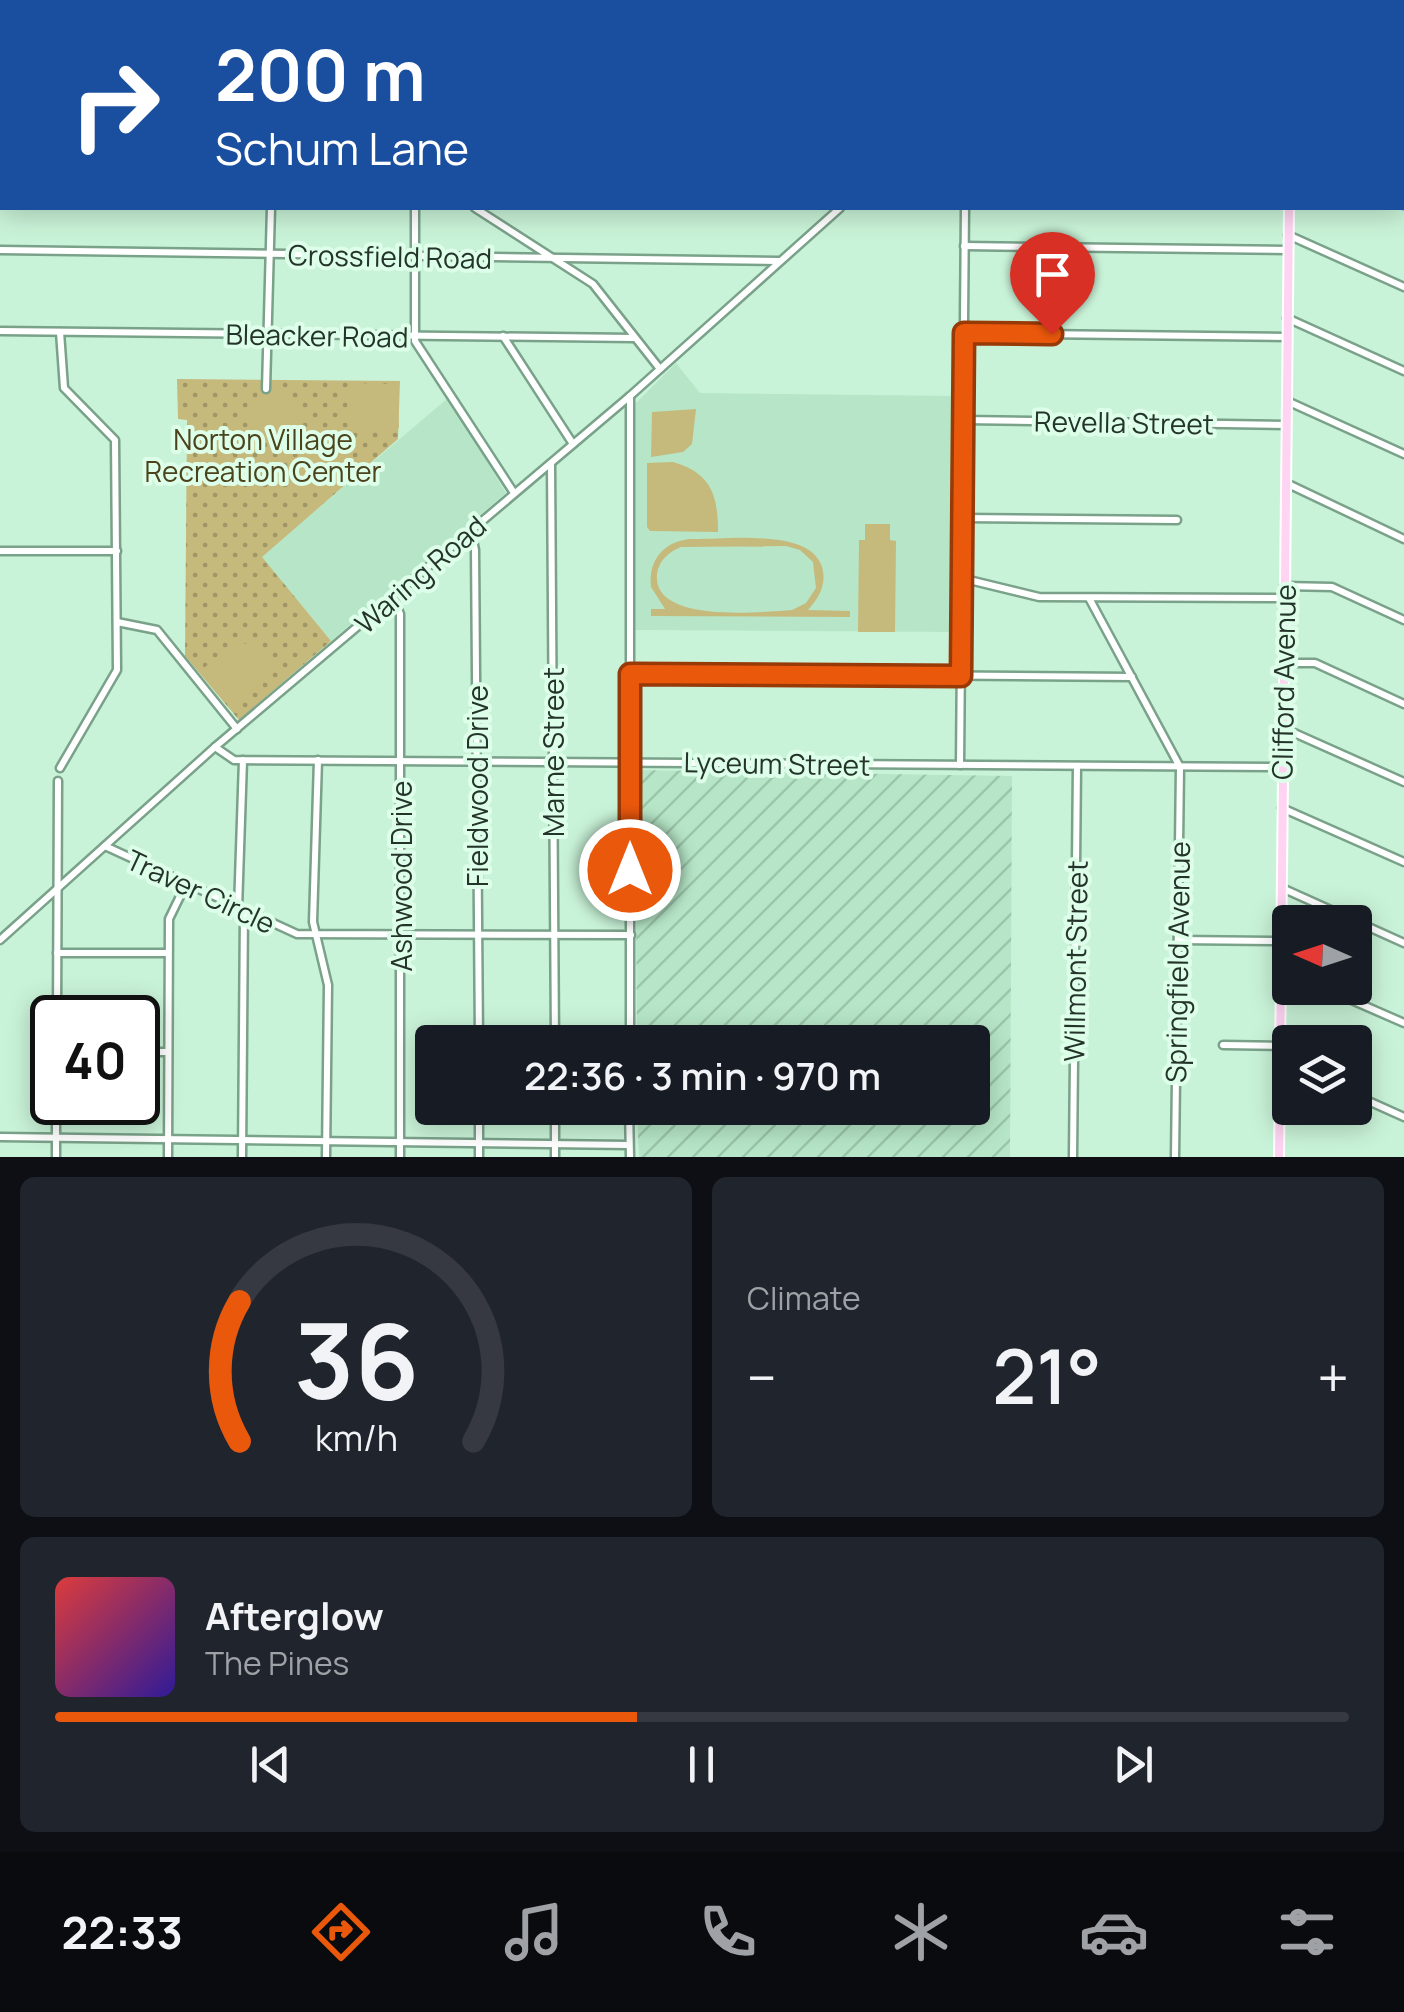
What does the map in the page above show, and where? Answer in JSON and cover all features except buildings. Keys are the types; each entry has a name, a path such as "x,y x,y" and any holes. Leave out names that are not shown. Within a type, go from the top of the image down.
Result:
{"main road":[{"name":"Clifford Avenue","path":"1281,905 1289,210"},
{"name":"Clifford Avenue","path":"1281,1125 1281,1156"}],"street":[{"path":"266,389 271,210"},
{"path":"415,210 415,336 514,493"},
{"path":"479,210 593,284 660,369"},
{"name":"Waring Road","path":"0,940 236,729 630,396 838,210"},
{"path":"960,765 965,210"},
{"path":"1288,235 1404,287"},
{"path":"964,246 1288,250"},
{"name":"Crossfield Road","path":"0,250 780,262"},
{"path":"1288,318 1404,370"},
{"name":"Bleacker Road","path":"0,331 634,338"},
{"path":"60,332 61,383 115,440 118,551 116,674 60,768"},
{"path":"964,333 1287,338"},
{"path":"504,336 574,444"},
{"path":"630,396 630,1025"},
{"path":"1286,401 1404,454"},
{"name":"Revella Street","path":"962,420 1286,425"},
{"name":"Marne Street","path":"550,462 555,1025"},
{"path":"1286,483 1404,539"},
{"path":"962,518 1177,520"},
{"name":"Fieldwood Drive","path":"471,531 476,550 478,1025"},
{"path":"0,551 118,551"},
{"path":"961,578 1016,594 1284,598"},
{"path":"1284,586 1332,587 1404,620"},
{"name":"Ashwood Drive","path":"393,597 400,614 400,1157"},
{"path":"1089,598 1180,766"},
{"path":"117,622 158,630 236,729"},
{"path":"1284,663 1315,664 1404,704"},
{"path":"630,674 1132,677"},
{"path":"1283,728 1404,782"},
{"name":"Lyceum Street","path":"216,747 229,759 243,760 1282,767"},
{"path":"242,1157 243,760"},
{"path":"318,760 314,934 630,935"},
{"name":"Willmont Street","path":"1073,1157 1077,766"},
{"name":"Springfield Avenue","path":"1175,1157 1180,766"},
{"path":"57,995 58,781"},
{"path":"1282,808 1404,862"},
{"name":"Traver Circle","path":"105,846 288,932 314,934 328,985 326,1157"},
{"path":"168,1157 168,919 186,884"},
{"path":"1281,888 1404,943"},
{"path":"1178,940 1272,941"},
{"path":"57,953 168,952"},
{"path":"1363,1005 1404,1023"},
{"path":"1223,1045 1272,1046"},
{"path":"160,1052 168,1052"},
{"path":"1372,1103 1404,1117"},
{"path":"56,1125 56,1157"},
{"path":"479,1125 479,1157"},
{"path":"556,1125 556,1157"},
{"path":"629,1125 630,1157"},
{"path":"0,1137 629,1145"}],"shaded area":[{"path":"676,363 700,393 958,396 955,632 635,630 635,404"},
{"path":"448,398 506,493 331,641 261,557"},
{"path":"635,770 1012,776 1010,1157 639,1157 638,1125 990,1125 990,1025 637,1025"}],"green space":[{"name":"Norton Village Recreation Center","path":"177,379 400,381 398,439 262,557 331,641 239,720 185,656 187,420 178,419"},
{"path":"349,383 397,384 399,428 363,430 347,413"},
{"path":"279,388 303,409 282,428 254,427 247,412 269,390"},
{"path":"696,409 692,444 683,452 651,457 652,412"},
{"path":"322,445 344,449 340,487 334,493 300,487 295,468 302,455"},
{"path":"673,462 696,472 710,487 718,532 650,531 647,527 647,463"},
{"path":"865,524 890,524 890,540 896,541 895,632 858,632 859,540 865,540"},
{"path":"764,538 801,546 814,554 823,573 821,590 808,610 850,611 850,617 651,616 651,609 665,609 651,587 655,561 665,549 680,541","holes":["786,546 800,550 813,562 816,588 806,603 792,610 711,612 671,601 660,590 660,565 681,547"]},
{"path":"238,643 254,644 274,672 240,699 230,697 205,667"}],"route":[{"path":"630,870 630,674 961,676 964,333 1052,334"}]}
